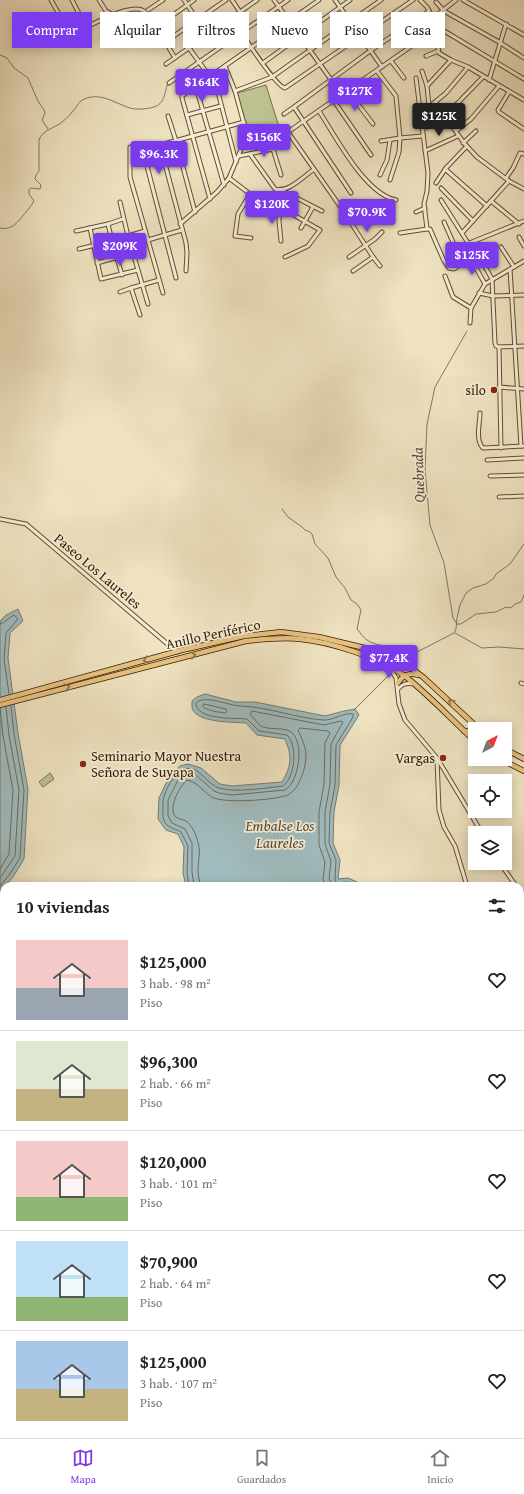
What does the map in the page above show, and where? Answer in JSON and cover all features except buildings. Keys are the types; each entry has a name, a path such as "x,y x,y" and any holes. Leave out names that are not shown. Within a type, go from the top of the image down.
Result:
{"highway":[{"name":"Anillo Periférico","path":"0,705 28,695 177,652 244,636 281,632 300,634 369,649 383,654 408,666 423,677 471,722"},
{"name":"Anillo Periférico","path":"0,700 28,695 246,641 300,638 318,641 368,657 387,665 415,684 468,735"},
{"path":"398,683 404,676 414,674 423,677"},
{"path":"512,753 524,759"},
{"path":"512,764 524,770"}],"street":[{"path":"51,0 58,12"},
{"path":"72,0 78,12"},
{"path":"99,0 106,11 109,12"},
{"path":"148,10 163,0"},
{"path":"184,0 192,12"},
{"path":"175,14 194,0"},
{"path":"209,12 226,0"},
{"path":"232,0 240,12 257,0"},
{"path":"274,0 283,12"},
{"path":"249,28 288,0"},
{"path":"303,12 320,0"},
{"path":"334,0 343,12"},
{"path":"322,20 350,0"},
{"path":"364,12 381,0"},
{"path":"383,21 413,0"},
{"path":"284,114 370,51 429,11 420,0"},
{"path":"444,11 456,0"},
{"path":"463,0 524,35"},
{"path":"436,2 444,11 524,58"},
{"path":"124,12 141,10 145,12"},
{"path":"489,80 499,42 506,24"},
{"path":"445,32 524,79"},
{"path":"235,91 272,77 330,36"},
{"path":"249,44 272,77 281,87 285,88 345,48"},
{"path":"210,199 182,96 257,44"},
{"path":"168,48 174,58"},
{"path":"166,64 189,48 210,77"},
{"path":"169,83 221,48"},
{"path":"263,63 284,48"},
{"path":"368,48 382,67"},
{"path":"247,135 288,132 342,96 408,48"},
{"path":"311,50 342,96"},
{"path":"426,56 438,51"},
{"path":"438,51 451,60 468,67 524,100"},
{"path":"427,86 451,60"},
{"path":"391,61 404,78"},
{"path":"180,224 224,185 229,178 247,135 235,91 226,66"},
{"path":"429,107 446,93 468,67"},
{"path":"377,71 396,96 400,138 399,152 390,180"},
{"path":"422,71 427,86 431,126"},
{"path":"483,77 447,114 447,119 463,143 477,157 509,181 524,189"},
{"path":"416,78 428,173 424,208 427,229"},
{"path":"363,81 376,98"},
{"path":"456,131 471,119 499,86"},
{"path":"196,87 204,110 224,185"},
{"path":"348,91 373,124"},
{"path":"218,92 226,128 236,162"},
{"path":"510,92 498,110 524,129"},
{"path":"334,101 371,155"},
{"path":"435,102 447,114"},
{"path":"187,115 221,106"},
{"path":"294,107 351,193"},
{"path":"320,111 356,168 373,188 388,199 396,200"},
{"path":"168,116 195,212"},
{"path":"422,129 447,119"},
{"path":"186,271 187,253 160,145 244,122"},
{"path":"463,143 476,131"},
{"path":"288,132 380,266"},
{"path":"381,140 423,136"},
{"path":"425,151 458,136"},
{"path":"380,175 387,160 390,140"},
{"path":"436,183 445,169 467,146"},
{"path":"130,147 130,177 163,293"},
{"path":"239,156 273,149 281,175"},
{"path":"506,178 513,168 520,153 524,154"},
{"path":"250,154 275,189 280,190 322,211"},
{"path":"147,166 176,278"},
{"path":"445,169 487,206"},
{"path":"285,257 308,246 320,230 280,208 275,199 280,190 288,187 313,170"},
{"path":"229,178 250,194 238,214 235,236 251,238"},
{"path":"462,233 509,181"},
{"path":"441,188 473,221"},
{"path":"441,200 468,243"},
{"path":"491,201 519,224"},
{"path":"120,202 123,219 148,304"},
{"path":"300,228 314,207"},
{"path":"280,208 279,221 281,241"},
{"path":"416,212 424,208"},
{"path":"76,231 123,219"},
{"path":"456,249 524,221"},
{"path":"400,233 430,229 444,261 450,269 456,268 461,263 444,222"},
{"path":"108,224 122,274"},
{"path":"90,228 101,279 138,270"},
{"path":"148,240 182,230"},
{"path":"79,249 145,231"},
{"path":"349,256 382,232"},
{"path":"519,237 524,246"},
{"path":"500,247 514,267"},
{"path":"97,263 133,253"},
{"path":"353,271 373,257"},
{"path":"480,258 492,279 494,343 499,347 524,346"},
{"path":"472,261 485,284"},
{"path":"470,323 471,308 485,284 524,261"},
{"path":"480,413 480,444 483,448 522,446 516,389 510,269"},
{"path":"445,276 453,297 471,308"},
{"path":"120,292 159,280"},
{"path":"131,288 140,315"},
{"path":"479,293 493,296 524,295"},
{"path":"499,347 501,448"},
{"path":"499,387 524,389"},
{"path":"487,460 524,458"},
{"path":"490,476 524,475"},
{"path":"499,497 524,496"},
{"name":"Paseo Los Laureles","path":"0,519 26,524 177,652"},
{"path":"387,665 394,672 398,683 397,691 400,709 406,720 437,758 478,826"},
{"path":"397,691 402,684 415,684"},
{"path":"437,758 439,810 444,827 456,846 466,882"},
{"path":"505,870 513,882"},
{"path":"256,1438 271,1438"}],"green space":[{"path":"266,85 279,127 249,134 237,93"},
{"path":"50,773 54,779 43,787 39,782"}],"water":[{"path":"18,609 23,621 10,633 8,658 18,733 28,789 24,859 9,882 0,882 0,621 6,615"},
{"name":"Embalse Los Laureles","path":"205,694 236,702 255,702 325,716 355,709 359,715 340,745 339,785 334,812 333,843 340,860 338,879 348,878 357,882 185,882 183,873 184,847 178,834 166,830 158,819 159,798 169,777 180,766 188,764 201,768 220,784 232,786 282,782 288,770 290,760 289,750 285,739 257,735 246,723 216,721 200,717 192,708 192,701"}],"waterway":[{"name":"Quebrada","path":"0,55 7,58 14,68 28,78 38,101 44,110 45,113 42,120 48,129"},
{"name":"Quebrada","path":"0,228 9,228 18,221 34,201 29,194 29,190 31,188 40,189 41,185 35,179 39,171 39,140 46,131 63,121 71,114 81,101 87,98 106,98 133,109 142,109 159,105 164,98 167,85 172,78"},
{"name":"Quebrada","path":"457,624 453,618 444,563 430,525 425,469 427,424 435,387 467,331"},
{"path":"282,509 288,517 312,534 315,544 328,558 336,577 345,588 351,600 357,604 361,610 357,629 362,636 372,643 399,650 408,658"},
{"path":"404,661 417,652 454,633 460,605 466,593 473,588 486,584 494,578 496,574 510,564 524,544"},
{"path":"457,624 461,624 476,614 496,612 506,607 511,608 515,604 521,602 524,595"},
{"path":"455,633 482,648 499,647 524,649"},
{"path":"396,668 401,663"},
{"path":"355,709 391,673"}],"place":[{"name":"silo","path":"494,390"},
{"name":"Vargas","path":"443,758"},
{"name":"Seminario Mayor Nuestra Señora de Suyapa","path":"83,764"}]}
